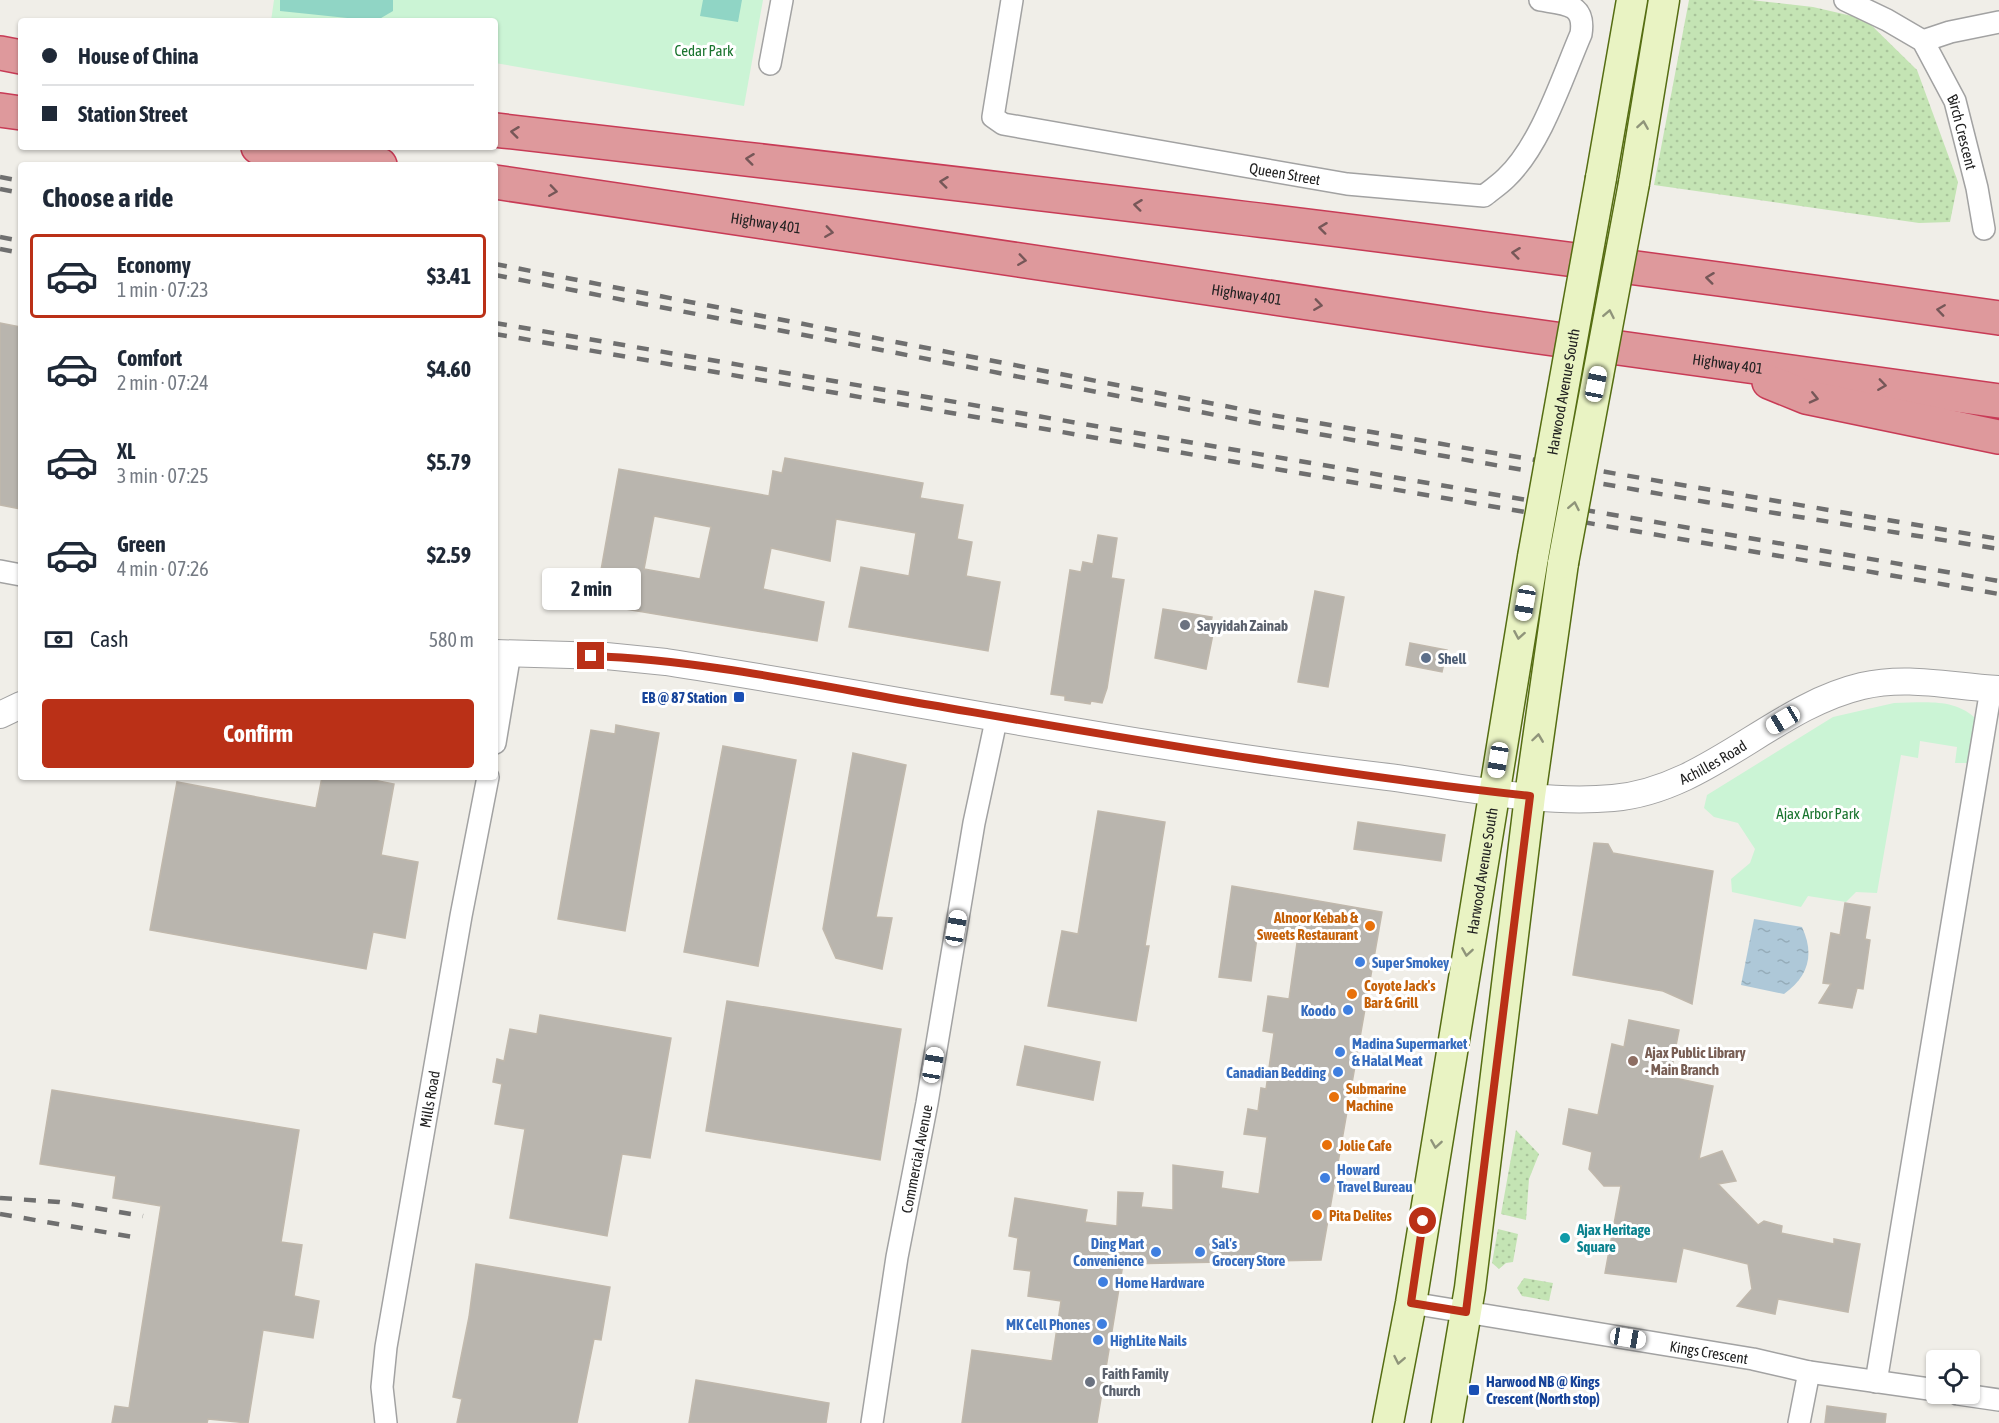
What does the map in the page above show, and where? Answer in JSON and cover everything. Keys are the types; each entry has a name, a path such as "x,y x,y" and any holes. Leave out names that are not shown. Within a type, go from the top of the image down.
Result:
{"highway":[{"path":"0,53 18,56"},
{"path":"0,111 18,113"},
{"path":"498,130 1184,210 1768,285 1999,318"},
{"path":"278,150 360,162"},
{"name":"Highway 401","path":"498,182 1999,401"},
{"path":"1720,362 1806,397 1999,437"}],"main road":[{"name":"Harwood Avenue South","path":"1388,1423 1411,1303 1533,557 1632,0"},
{"path":"1446,1423 1466,1312 1530,796 1563,563 1634,183 1664,0"}],"street":[{"path":"770,64 782,0"},
{"name":"Queen Street","path":"1012,0 993,117 1003,124 1347,184 1484,196 1507,178 1537,132 1581,34 1583,21 1578,11 1568,5 1540,0"},
{"path":"1845,0 1887,20 1923,42 1950,32 1999,22"},
{"name":"Birch Crescent","path":"1923,42 1955,101 1977,188 1983,229"},
{"path":"0,572 18,575"},
{"path":"498,709 503,653"},
{"name":"Achilles Road","path":"503,653 606,656 666,662 1273,763 1530,796 1614,798 1646,792 1678,781 1810,706 1859,686 1907,680 1996,690"},
{"path":"1876,1382 1996,690"},
{"path":"0,715 18,706"},
{"name":"Commercial Avenue","path":"872,1423 897,1257 927,1102 974,823 997,716"},
{"name":"Mills Road","path":"386,1423 382,1387 386,1347 461,916 487,780"},
{"name":"Kings Crescent","path":"1411,1303 1753,1359 1809,1372 1926,1389"},
{"path":"1799,1423 1809,1372"},
{"path":"1980,1397 1999,1400"}],"green space":[{"name":"Cedar Park","path":"274,0 763,0 744,106 498,64 498,18 271,18"},
{"path":"280,0 393,0 393,11 381,18 347,18 280,11"},
{"path":"703,0 742,0 738,22 700,16"},
{"path":"1689,0 1751,0 1813,7 1865,19 1917,70 1958,182 1950,222 1919,223 1654,185"},
{"name":"Ajax Arbor Park","path":"1927,702 1949,705 1959,708 1977,720 1969,763 1955,763 1957,747 1920,741 1918,758 1901,755 1877,893 1856,892 1846,902 1808,896 1801,907 1732,892 1731,879 1750,863 1755,849 1738,823 1714,817 1704,808 1707,795 1833,717 1894,703"},
{"path":"1516,1130 1539,1154 1529,1179 1526,1220 1501,1214"},
{"path":"1498,1229 1518,1234 1513,1262 1506,1263 1499,1269 1492,1263"},
{"path":"1524,1278 1553,1283 1549,1301 1522,1296 1517,1288"}],"water":[{"path":"1754,919 1802,927 1806,937 1808,956 1804,973 1784,994 1741,985"}],"building":[{"path":"0,323 18,326 18,508 0,505"},
{"path":"785,458 923,483 920,498 963,505 957,539 972,542 966,576 1000,582 988,651 849,627 861,567 909,576 916,533 836,519 830,561 771,548 763,589 824,602 817,641 595,604 619,469 769,496 773,471 782,473","holes":["654,516 711,527 700,579 644,569"]},
{"path":"1098,535 1117,538 1111,578 1124,580 1107,688 1102,703 1091,701 1090,704 1065,700 1065,696 1051,694 1070,570 1081,572 1083,562 1093,564"},
{"path":"1315,591 1344,597 1328,687 1298,682"},
{"name":"Sayyidah Zainab","path":"1163,609 1212,617 1209,633 1213,634 1206,669 1155,658"},
{"path":"1410,643 1447,650 1442,672 1406,665"},
{"path":"616,725 659,733 625,931 558,919 591,730 615,734"},
{"path":"723,746 796,760 758,966 684,952"},
{"path":"853,753 906,765 876,917 892,918 882,969 836,958 823,929"},
{"path":"321,780 373,780 394,784 381,855 418,862 405,938 373,932 366,969 150,930 177,782 316,808"},
{"path":"1098,811 1165,822 1145,946 1149,946 1136,1021 1048,1006 1062,931 1078,934"},
{"path":"1358,822 1445,835 1441,861 1354,849"},
{"path":"1594,843 1608,844 1613,853 1713,871 1692,1004 1663,991 1573,975"},
{"path":"1232,886 1382,912 1321,1260 1123,1264 1097,1423 962,1423 972,1350 1052,1361 1061,1301 1028,1296 1031,1271 1014,1269 1018,1238 1009,1236 1015,1198 1087,1210 1085,1222 1117,1226 1118,1192 1143,1193 1141,1207 1173,1210 1173,1165 1223,1172 1221,1188 1259,1194 1267,1137 1244,1134 1248,1109 1258,1111 1261,1088 1266,1089 1274,1033 1263,1031 1268,996 1289,999 1298,936 1258,930 1251,981 1219,977"},
{"path":"1845,903 1870,907 1865,939 1870,940 1863,989 1857,988 1852,1008 1819,1003 1831,984 1823,983 1831,933 1840,935"},
{"path":"727,1001 901,1029 880,1160 706,1131"},
{"path":"540,1015 671,1038 650,1158 622,1154 607,1236 510,1218 525,1129 495,1124 502,1084 493,1082 497,1059 504,1061 510,1029 537,1034"},
{"path":"1629,1020 1679,1030 1670,1077 1713,1086 1699,1159 1722,1151 1736,1181 1718,1184 1758,1225 1764,1221 1782,1226 1781,1233 1834,1244 1834,1239 1860,1244 1848,1312 1778,1299 1775,1314 1737,1306 1752,1289 1748,1264 1683,1248 1676,1282 1605,1273 1621,1186 1604,1186 1589,1169 1592,1152 1563,1144 1569,1109 1598,1115 1612,1044 1624,1047"},
{"path":"1025,1046 1100,1062 1093,1100 1017,1085"},
{"path":"52,1090 299,1130 281,1242 302,1245 294,1296 319,1301 313,1338 263,1330 248,1423 208,1419 207,1423 112,1423 115,1406 129,1408 161,1206 113,1198 116,1176 40,1164"},
{"path":"476,1264 610,1287 601,1340 594,1339 577,1423 457,1423 462,1399 453,1397 469,1317"},
{"path":"696,1380 829,1403 826,1423 689,1423"},
{"path":"1827,1406 1886,1414 1885,1423 1825,1423"}],"railway":[{"path":"0,177 18,180"},
{"path":"0,189 18,192"},
{"path":"0,237 18,240"},
{"path":"0,249 18,252"},
{"path":"498,265 1266,414 1999,539"},
{"path":"498,276 1267,425 1706,502 1999,549"},
{"path":"498,324 1999,581"},
{"path":"498,335 1999,594"},
{"path":"0,1198 59,1202 143,1216"},
{"path":"0,1214 133,1237"}],"place":[{"name":"Sayyidah Zainab","path":"1185,625"},
{"name":"Shell","path":"1426,658"},
{"name":"EB @ 87 Station","path":"739,697"},
{"name":"Alnoor Kebab & Sweets Restaurant","path":"1370,926"},
{"name":"Super Smokey","path":"1360,962"},
{"name":"Coyote Jack's Bar & Grill","path":"1352,994"},
{"name":"Koodo","path":"1348,1010"},
{"name":"Madina Supermarket & Halal Meat","path":"1340,1052"},
{"name":"Ajax Public Library - Main Branch","path":"1633,1061"},
{"name":"Canadian Bedding","path":"1338,1072"},
{"name":"Submarine Machine","path":"1334,1097"},
{"name":"Jolie Cafe","path":"1327,1145"},
{"name":"Howard Travel Bureau","path":"1325,1178"},
{"name":"Pita Delites","path":"1317,1215"},
{"name":"Ajax Heritage Square","path":"1565,1238"},
{"name":"Ding Mart Convenience","path":"1156,1252"},
{"name":"Sal's Grocery Store","path":"1200,1252"},
{"name":"Home Hardware","path":"1103,1282"},
{"name":"MK Cell Phones","path":"1102,1324"},
{"name":"HighLite Nails","path":"1098,1340"},
{"name":"Faith Family Church","path":"1090,1382"},
{"name":"Harwood NB @ Kings Crescent (North stop)","path":"1474,1390"}],"route":[{"path":"591,656 666,662 813,685 1273,763 1530,796 1466,1312 1411,1303 1423,1221"}]}
